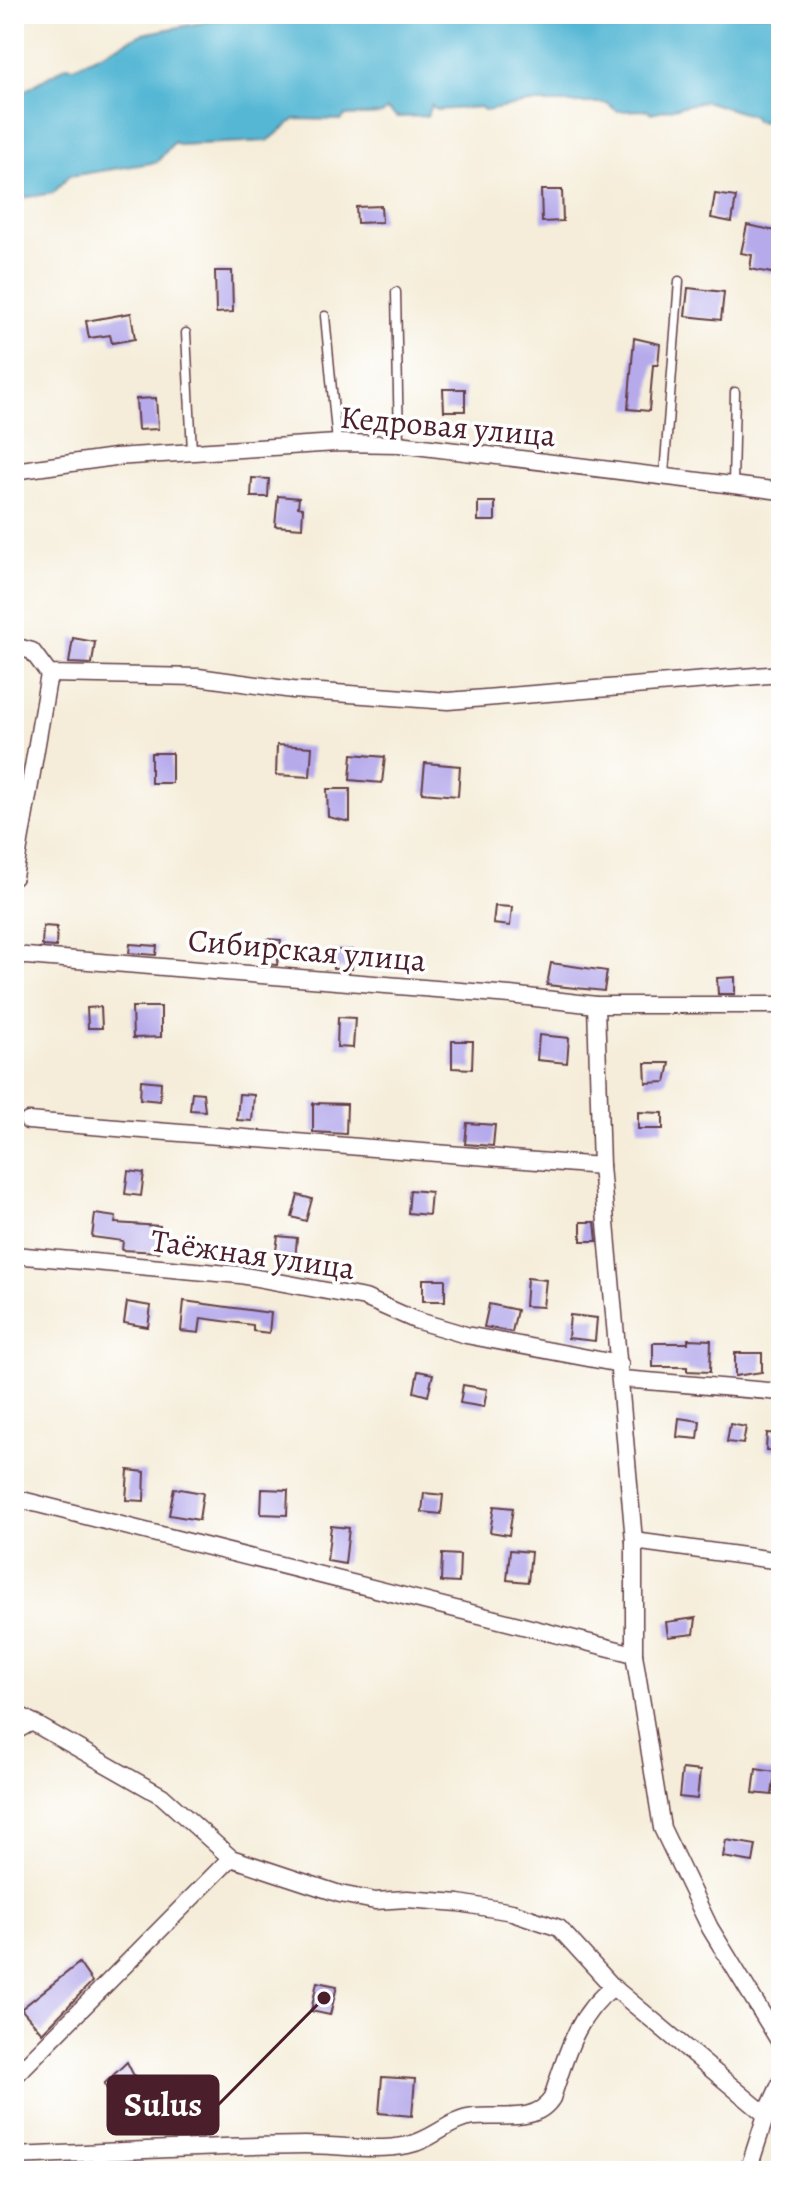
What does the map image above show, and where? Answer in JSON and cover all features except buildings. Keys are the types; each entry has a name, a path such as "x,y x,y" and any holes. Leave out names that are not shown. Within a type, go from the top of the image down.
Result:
{"street":[{"name":"Кедровая улица","path":"14,471 115,457 337,443 399,444 781,491"},
{"path":"14,646 32,651 49,674 14,877"},
{"path":"49,674 198,677 293,690 448,701 781,674"},
{"name":"Сибирская улица","path":"14,955 510,995 596,1005 781,1005"},
{"path":"596,1005 601,1166 634,1541 634,1654 662,1828 710,1928 781,2044"},
{"path":"28,1121 601,1166"},
{"name":"Таёжная улица","path":"14,1255 256,1278 365,1298 415,1320 466,1335 621,1372 781,1392"},
{"path":"14,1498 634,1654"},
{"path":"634,1541 781,1561"},
{"path":"14,1712 162,1796 231,1858 363,1899 446,1902 512,1912 559,1928 613,1987 766,2115"},
{"path":"14,1732 32,1722"},
{"path":"14,2077 231,1858"},
{"path":"14,2156 307,2145 399,2146 410,2145 455,2121 473,2117 536,2114 547,2107 552,2098 575,2031 597,1999 613,1987"},
{"path":"748,2171 766,2115 781,2082"}],"lane":[{"path":"664,475 679,281"},
{"path":"396,292 399,444"},
{"path":"325,316 337,443"},
{"path":"186,333 192,452"},
{"path":"733,484 735,392"}],"water":[{"path":"250,14 781,14 781,123 755,121 753,116 705,101 651,113 647,110 617,111 607,103 528,103 485,111 481,107 436,110 431,105 427,116 397,117 387,109 382,114 345,116 341,120 295,119 268,141 178,145 174,142 157,162 69,176 53,193 14,199 14,97 67,66 74,67 142,34"}],"place":[{"name":"Sulus","path":"324,1998"}]}
